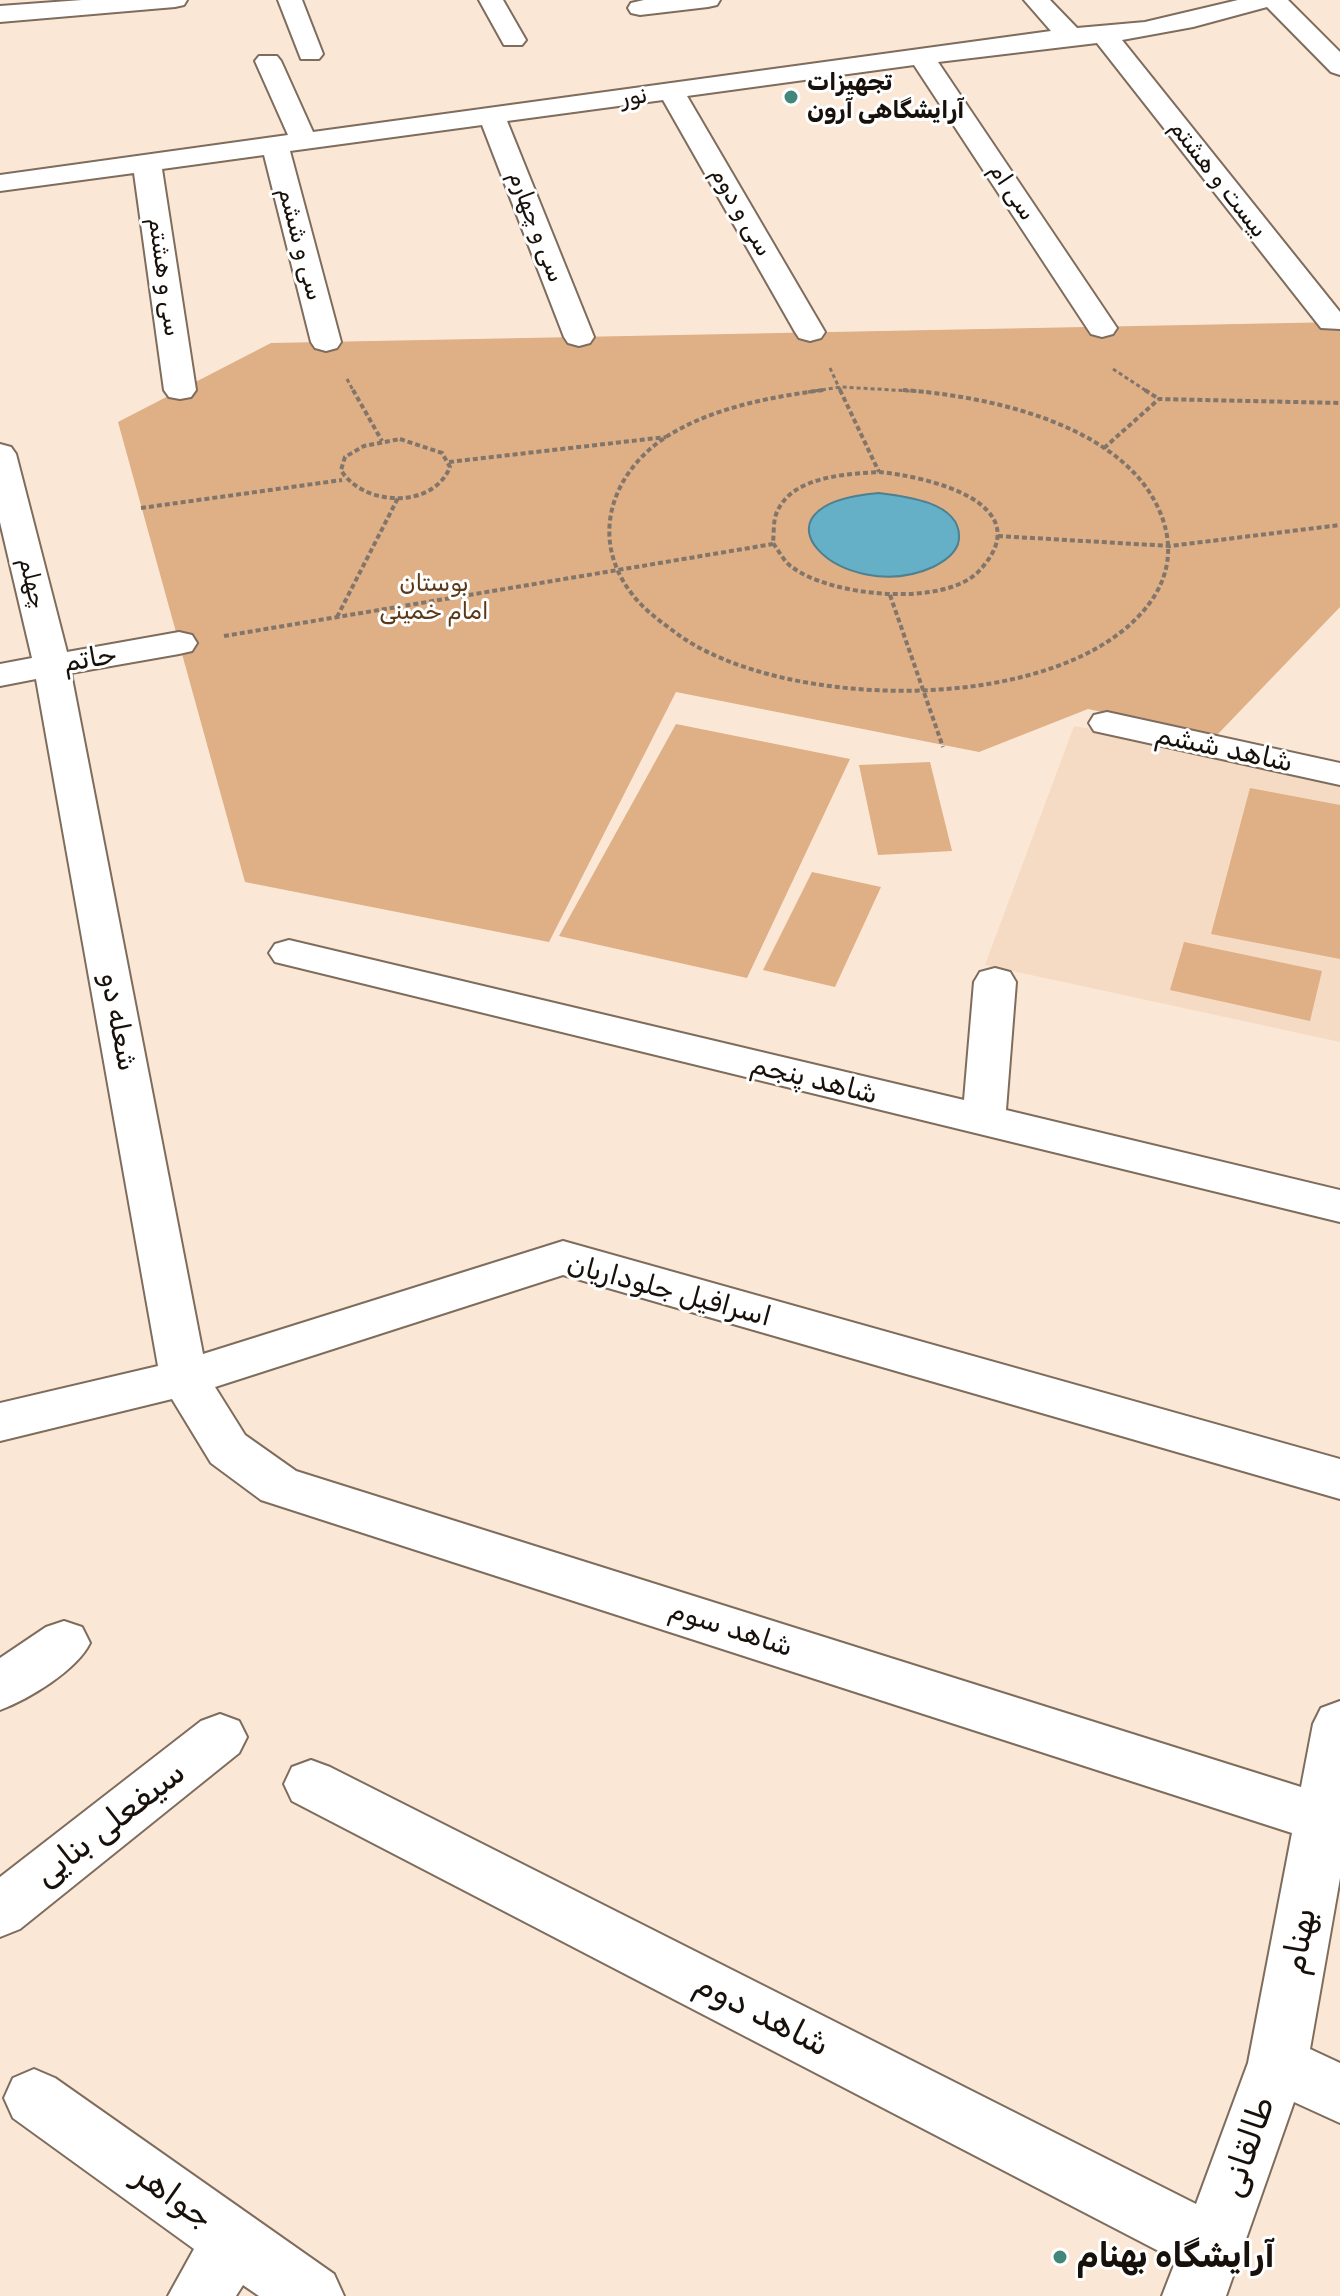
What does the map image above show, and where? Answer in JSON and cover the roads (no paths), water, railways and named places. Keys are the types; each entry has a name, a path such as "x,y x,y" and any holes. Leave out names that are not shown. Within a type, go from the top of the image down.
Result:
{"street":[{"path":"0,14 64,5 175,0"},
{"path":"290,0 310,54"},
{"path":"491,0 513,40"},
{"path":"648,36 638,4 708,0"},
{"path":"1036,0 1070,36"},
{"name":"نور","path":"2,175 147,164 1070,36 1105,36 1204,18 1265,0"},
{"path":"1274,0 1340,67"},
{"name":"بیست و هشتم","path":"1105,36 1332,322"},
{"name":"سی ام","path":"922,57 1102,328"},
{"path":"268,61 304,142"},
{"name":"سی و دوم","path":"671,91 810,332"},
{"name":"سی و چهارم","path":"492,116 579,337"},
{"name":"سی و ششم","path":"275,146 326,342"},
{"name":"سی و هشتم","path":"147,164 180,390"},
{"name":"چهلم","path":"0,454 52,666"},
{"name":"حاتم","path":"0,675 179,643"},
{"name":"شعله دو","path":"52,666 184,1378"},
{"name":"شاهد ششم","path":"1107,723 1340,774"},
{"name":"شاهد پنجم","path":"289,953 1340,1206"},
{"path":"984,1120 995,982"},
{"name":"اسرافیل جلوداریان","path":"0,1422 184,1378 563,1258 1340,1479"},
{"name":"شاهد سوم","path":"184,1378 228,1449 279,1486 1323,1818"},
{"path":"0,1687 64,1643"},
{"name":"بهنام","path":"1278,2063 1340,1724"},
{"name":"سیفعلی بنایی","path":"0,1911 220,1737"},
{"name":"شاهد دوم","path":"311,1784 1203,2271"},
{"name":"طالقانی","path":"1203,2271 1278,2063 1340,2094"},
{"name":"جواهر","path":"34,2098 312,2296"},
{"path":"200,2296 235,2241"}],"water":[{"path":"879,493 928,503 950,515 957,525 959,536 954,551 933,567 899,576 866,574 838,565 818,550 809,532 814,515 836,501"}],"place":[{"name":"تجهیزات آرایشگاهی آرون","path":"791,97"},
{"name":"آرایشگاه بهنام","path":"1060,2257"}],"park label":[{"name":"بوستان امام خمینی","path":"434,598"}]}
